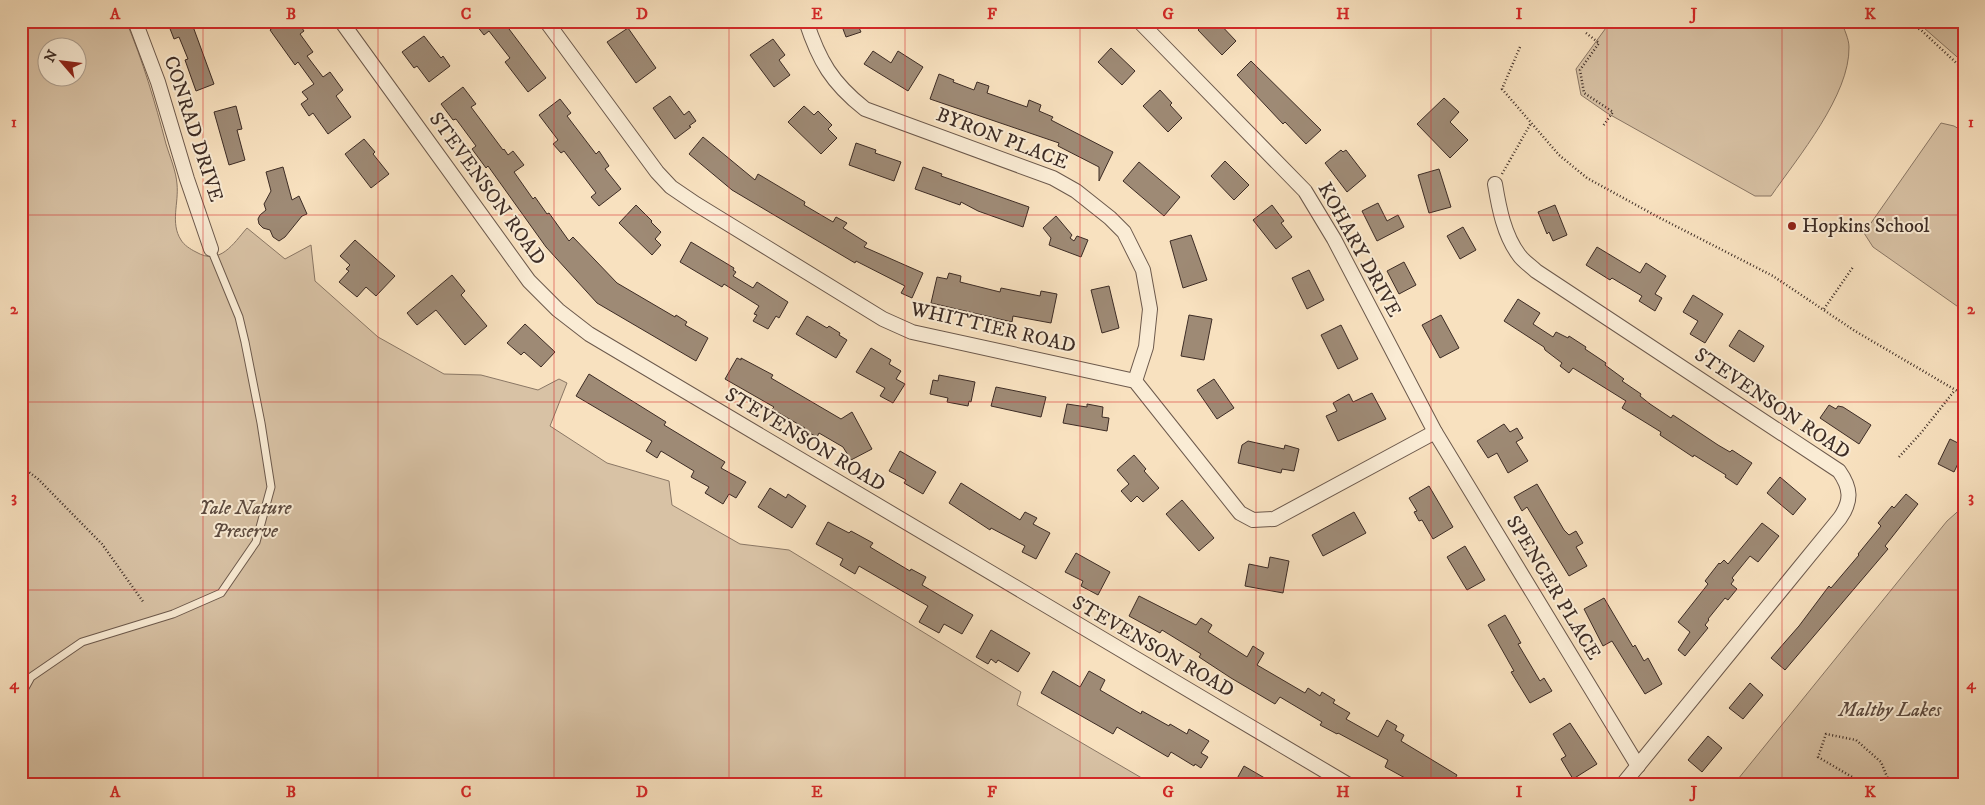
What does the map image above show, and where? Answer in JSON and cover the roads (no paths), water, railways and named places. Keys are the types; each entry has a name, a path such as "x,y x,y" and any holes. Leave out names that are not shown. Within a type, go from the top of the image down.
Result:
{"street":[{"name":"CONRAD DRIVE","path":"135,21 158,82 187,179 211,249"},
{"name":"STEVENSON ROAD","path":"341,21 529,282 572,322 589,334 1020,592 1347,784"},
{"name":"WHITTIER ROAD","path":"546,21 657,172 671,186 696,204 883,319 912,332 1135,381"},
{"name":"BYRON PLACE","path":"806,21 812,39 830,74 845,94 865,109 1053,178 1096,205 1124,232 1143,270 1150,308 1146,346 1135,381"},
{"name":"KOHARY DRIVE","path":"1139,21 1305,191 1334,240 1434,432"},
{"name":"STEVENSON ROAD","path":"1496,184 1499,210 1509,237 1519,255 1536,271 1839,471 1848,487 1846,508 1840,518 1623,784"},
{"path":"1135,381 1240,513 1253,520 1264,521 1274,519 1434,432"},
{"name":"SPENCER PLACE","path":"1434,432 1638,766"}],"lane":[{"path":"21,694 31,676 82,642 173,614 221,593 256,542 271,487 245,342 238,317 211,249"}],"place":[{"name":"Hopkins School","path":"1792,226"}],"park label":[{"name":"Yale Nature Preserve","path":"245,520"},
{"name":"Maltby Lakes","path":"1890,710"}]}
